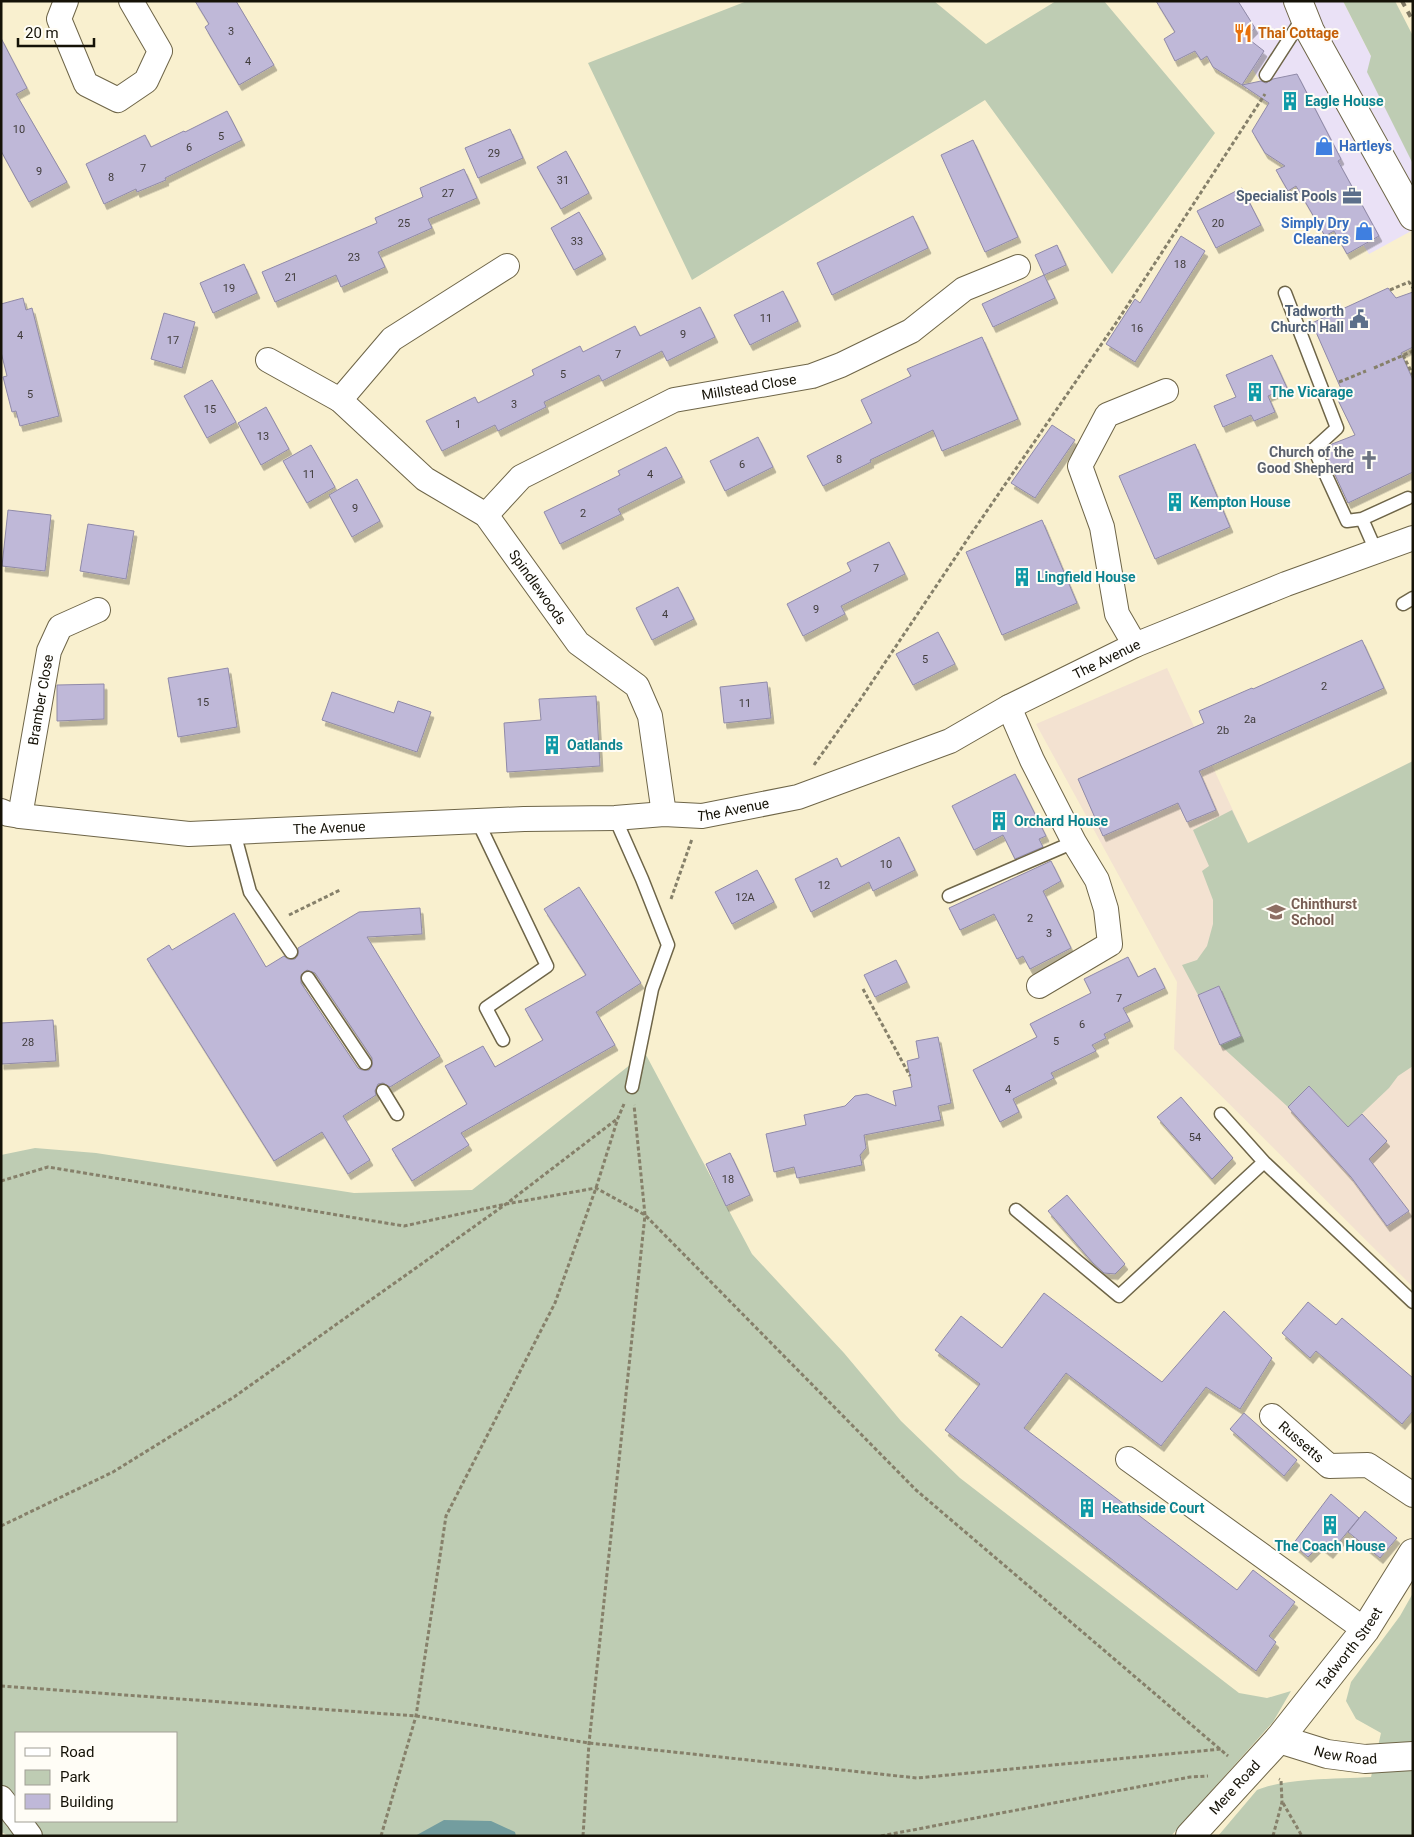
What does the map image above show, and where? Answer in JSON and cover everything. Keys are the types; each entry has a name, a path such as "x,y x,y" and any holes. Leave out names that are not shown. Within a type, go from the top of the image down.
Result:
{"main road":[{"path":"1301,9 1310,31 1413,216"},
{"name":"Tadworth Street","path":"1279,1740 1365,1630 1413,1553"},
{"name":"New Road","path":"1279,1740 1336,1755 1364,1758 1413,1756"},
{"name":"Mere Road","path":"1190,1836 1279,1740"}],"street":[{"path":"66,1 59,19 86,84 118,100 146,82 160,51 131,1"},
{"path":"340,400 392,339 507,266"},
{"name":"Millstead Close","path":"486,515 521,477 674,400 819,374 910,331 964,289 1018,268"},
{"name":"Spindlewoods","path":"268,360 340,400 425,479 486,515 578,643 637,686 650,716 664,814"},
{"path":"1135,645 1117,614 1102,527 1080,466 1107,415 1166,391"},
{"name":"The Avenue","path":"11,813 189,834 524,819 615,818 664,814 702,816 798,797 950,741 1009,707 1135,645 1286,584 1413,538"},
{"name":"Bramber Close","path":"11,813 49,651 60,627 98,610"},
{"path":"1009,707 1032,760 1074,842 1097,880 1106,909 1110,944 1039,986"},
{"name":"Russetts","path":"1272,1416 1329,1466 1368,1465 1413,1495"},
{"path":"1128,1459 1365,1630"},
{"path":"1,1798 15,1816"},
{"path":"20,1822 30,1836"}],"lane":[{"path":"1266,75 1301,9"},
{"path":"1285,294 1337,428 1314,449 1348,521 1362,519 1408,498"},
{"path":"1362,519 1376,551"},
{"path":"615,818 668,945 652,989 632,1087"},
{"path":"478,822 547,966 486,1008 503,1040"},
{"path":"234,832 250,892 292,952"},
{"path":"949,896 1074,842"},
{"path":"308,978 365,1062"},
{"path":"383,1091 397,1114"},
{"path":"1221,1114 1264,1162 1413,1302"},
{"path":"1016,1210 1120,1296 1264,1162"}],"path":[{"path":"798,797 815,763 860,700 1116,323 1268,91"},
{"path":"1390,290 1410,282 1413,288"},
{"path":"1374,368 1413,351"},
{"path":"1404,355 1413,375"},
{"path":"1322,389 1366,371"},
{"path":"668,945 671,898 687,850 702,816"},
{"path":"272,923 340,890"},
{"path":"863,989 910,1076"},
{"path":"381,1836 416,1716 446,1516 555,1303 596,1188 618,1118 632,1087"},
{"path":"583,1836 589,1743 644,1215 632,1087"},
{"path":"1,1526 114,1472 234,1397 506,1204 618,1118"},
{"path":"1,1181 48,1168 404,1226 506,1204 596,1188 644,1215 916,1490 1247,1773"},
{"path":"1,1686 416,1716 589,1743 917,1778 1220,1749"},
{"path":"881,1836 1190,1777 1247,1773 1281,1780 1282,1802 1273,1836"},
{"path":"1282,1802 1302,1836"}],"shaded area":[{"path":"1213,1 1343,1 1371,56 1413,162 1413,230 1369,254 1211,3"},
{"name":"Chinthurst School","path":"1167,668 1248,843 1413,761 1413,1287 1174,1049 1177,982 1036,724"}],"green space":[{"path":"747,1 934,1 986,44 1056,1 1104,1 1215,133 1112,274 985,100 692,280 588,63"},
{"path":"1343,1 1395,1 1413,36 1413,164 1367,72 1371,56"},
{"path":"1413,761 1413,1066 1398,1076 1389,1088 1348,1127 1309,1086 1288,1107 1220,1045 1241,1035 1219,986 1198,995 1182,965 1197,960 1207,946 1213,924 1213,900 1202,871 1209,866 1193,830 1232,810 1248,843"},
{"path":"645,1053 752,1254 844,1353 901,1421 960,1478 1239,1693 1267,1698 1291,1691 1273,1722 1171,1836 9,1836 1,1832 1,1155 35,1148 96,1153 354,1193 472,1190"},
{"path":"1413,1593 1413,1836 1218,1836 1257,1790 1297,1781 1371,1777 1381,1733 1356,1719 1346,1701 1351,1682 1400,1616"}],"water":[{"path":"444,1820 491,1821 515,1832 516,1836 415,1836"}],"building":[{"path":"195,1 236,1 274,65 239,85 205,27 209,24"},
{"path":"1156,1 1238,1 1255,28 1246,37 1264,51 1242,85 1213,67 1207,56 1201,60 1195,51 1175,61 1164,39 1175,32"},
{"path":"1,38 27,88 16,94 67,182 29,202 1,151"},
{"path":"1297,74 1341,159 1338,161 1379,236 1347,254 1334,231 1325,236 1296,186 1288,191 1276,170 1285,166 1265,153 1252,131 1269,103 1242,85 1261,81 1266,83 1273,79"},
{"path":"227,111 242,140 165,178 166,180 137,192 136,189 104,204 86,164 145,135 151,147"},
{"path":"510,129 523,158 478,178 465,148"},
{"path":"973,140 1018,237 985,252 941,155"},
{"path":"566,151 589,193 561,209 537,167"},
{"path":"464,169 477,198 428,219 432,228 378,252 385,267 341,287 336,275 275,302 262,272 377,223 375,218 423,197 420,188"},
{"path":"1242,188 1261,225 1216,248 1197,211"},
{"path":"579,212 603,254 574,270 551,228"},
{"path":"913,216 928,248 832,295 817,263"},
{"path":"1181,236 1205,251 1135,362 1106,344 1135,299 1140,303"},
{"path":"1057,245 1066,265 1044,275 1035,255"},
{"path":"244,264 257,293 213,313 200,283"},
{"path":"1044,275 1055,298 993,327 982,304"},
{"path":"1388,288 1396,298 1413,292 1413,347 1401,353 1413,380 1413,472 1348,503 1324,451 1332,444 1355,435 1335,394 1342,391 1312,323"},
{"path":"783,291 798,321 750,345 734,315"},
{"path":"23,298 26,310 32,308 59,416 20,426 16,411 12,412 3,377 7,376 1,352 1,304"},
{"path":"700,307 715,337 667,361 662,351 602,381 599,375 544,402 546,407 498,431 495,425 442,451 426,421 475,397 478,403 534,375 532,370 580,346 583,352 635,326 640,336"},
{"path":"164,313 195,322 182,368 151,359"},
{"path":"982,337 1018,419 942,451 933,430 870,460 871,462 823,486 807,456 872,423 861,400 911,376 907,369"},
{"name":"The Vicarage","path":"1272,355 1287,388 1268,396 1275,412 1254,421 1251,415 1223,427 1214,406 1236,397 1226,375"},
{"path":"212,380 236,422 207,438 184,396"},
{"path":"266,407 289,449 261,465 238,423"},
{"path":"1052,425 1075,440 1035,498 1011,483"},
{"path":"758,437 773,467 725,491 710,461"},
{"name":"Kempton House","path":"1195,444 1230,527 1155,559 1119,476"},
{"path":"311,445 335,487 307,503 283,461"},
{"path":"666,447 682,477 618,509 621,514 560,544 544,512 620,475 618,471"},
{"path":"357,479 380,521 352,537 329,495"},
{"path":"8,510 51,515 45,571 2,566"},
{"name":"Lingfield House","path":"1042,520 1077,603 1002,635 966,552"},
{"path":"88,524 134,531 126,579 80,571"},
{"path":"889,542 905,574 841,606 845,614 803,636 787,604 851,571 847,563"},
{"path":"678,587 694,619 652,640 636,608"},
{"path":"938,632 955,664 913,685 896,654"},
{"path":"1362,640 1384,688 1199,771 1216,810 1187,822 1178,803 1103,836 1078,779 1204,723 1199,711"},
{"path":"228,668 237,727 178,737 168,678"},
{"path":"767,682 771,718 724,723 720,687"},
{"path":"104,684 104,719 57,721 57,685"},
{"path":"332,692 394,713 398,701 431,712 417,752 322,720"},
{"name":"Oatlands","path":"596,696 600,766 507,772 504,723 541,720 539,699"},
{"name":"Orchard House","path":"1015,774 1046,836 1039,839 1043,847 1015,859 1003,835 974,850 952,806"},
{"path":"899,837 915,870 873,891 869,882 811,912 795,879 837,858 841,867"},
{"path":"1051,861 1061,881 1043,891 1071,948 1030,969 1023,956 1017,959 994,914 960,930 949,908"},
{"path":"757,870 774,902 732,924 715,892"},
{"path":"579,887 641,983 596,1012 615,1045 461,1133 469,1145 412,1181 392,1149 467,1104 445,1066 483,1046 495,1067 543,1040 525,1009 586,975 544,909"},
{"path":"420,908 422,934 367,937 440,1056 390,1087 383,1083 378,1084 375,1091 376,1095 343,1116 370,1160 348,1174 322,1132 274,1161 147,959 169,945 172,950 234,913 266,967 284,956 288,959 295,959 298,955 298,948 359,912","holes":["307,970 315,973 372,1058 372,1066 369,1070 358,1068 301,983 301,975"]},
{"path":"1128,957 1138,977 1155,968 1165,988 1123,1008 1130,1021 1104,1034 1106,1038 1092,1045 1096,1051 1051,1073 1054,1078 1013,1099 1019,1112 1000,1122 973,1070 1037,1037 1030,1024 1091,993 1084,979"},
{"path":"896,960 907,982 875,997 864,975"},
{"path":"1219,986 1241,1036 1220,1045 1198,995"},
{"path":"53,1020 56,1061 1,1064 1,1023"},
{"path":"938,1037 951,1103 938,1106 941,1120 864,1135 866,1148 860,1155 862,1165 797,1178 794,1167 774,1172 766,1134 806,1125 804,1115 845,1106 855,1096 867,1094 896,1106 893,1091 912,1087 907,1061 919,1058 916,1041"},
{"path":"1309,1086 1348,1127 1362,1114 1387,1141 1369,1159 1409,1211 1387,1226 1351,1177 1288,1107"},
{"path":"1181,1097 1233,1158 1212,1179 1157,1117"},
{"path":"730,1153 750,1195 726,1206 706,1164"},
{"path":"1067,1195 1125,1264 1115,1274 1104,1273 1093,1263 1048,1211"},
{"name":"Heathside Court","path":"1044,1293 1162,1382 1224,1311 1272,1358 1240,1409 1206,1387 1161,1446 1066,1373 1024,1428 1237,1590 1253,1570 1295,1602 1269,1636 1276,1642 1256,1671 945,1430 980,1384 935,1350 961,1316 1002,1348"},
{"path":"1308,1302 1336,1325 1342,1318 1413,1378 1413,1411 1402,1424 1316,1351 1310,1358 1282,1333"},
{"path":"1244,1413 1297,1460 1284,1476 1230,1429"},
{"name":"The Coach House","path":"1331,1494 1359,1518 1330,1553 1320,1545 1308,1557 1293,1544"},
{"path":"1365,1511 1397,1538 1380,1558 1348,1532"}],"railway":[{"path":"1402,1 1413,21"}],"place":[{"name":"Thai Cottage","path":"1243,33"},
{"name":"Eagle House","path":"1290,101"},
{"name":"Hartleys","path":"1324,146"},
{"name":"Specialist Pools","path":"1352,196"},
{"name":"Simply Dry Cleaners","path":"1364,231"},
{"name":"Tadworth Church Hall","path":"1359,319"},
{"name":"The Vicarage","path":"1255,392"},
{"name":"Church of the Good Shepherd","path":"1369,460"},
{"name":"Kempton House","path":"1175,502"},
{"name":"Lingfield House","path":"1022,577"},
{"name":"Oatlands","path":"552,745"},
{"name":"Orchard House","path":"999,821"},
{"name":"Chinthurst School","path":"1276,912"},
{"name":"Heathside Court","path":"1087,1508"},
{"name":"The Coach House","path":"1330,1525"}]}
